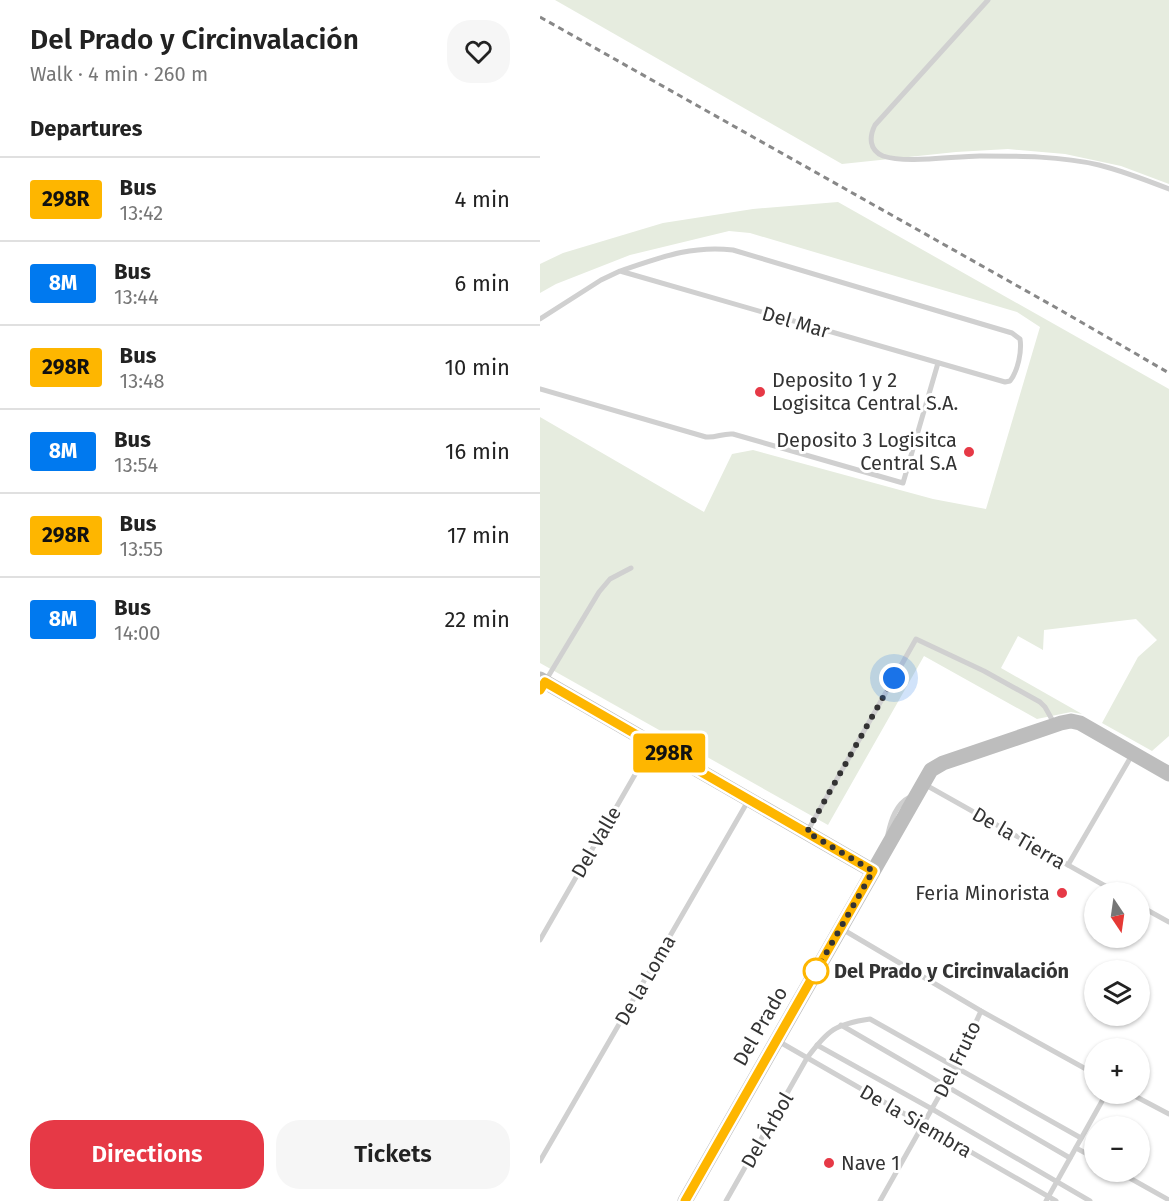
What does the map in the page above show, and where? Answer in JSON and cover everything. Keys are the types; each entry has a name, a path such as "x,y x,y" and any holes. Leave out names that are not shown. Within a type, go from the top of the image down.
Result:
{"street":[{"path":"542,684 750,799 873,871"},
{"name":"Del Prado","path":"685,1201 931,770 943,763 1071,721 1080,723 1169,774"}],"lane":[{"path":"988,0 875,125 870,138 876,151 884,156 908,159 1000,156 1069,159 1100,165 1169,189"},
{"name":"Del Mar","path":"703,248 733,250 1012,333 1020,339 1022,346 1014,376 1011,381 1005,382 620,272 703,248"},
{"path":"540,320 601,280 620,272"},
{"path":"540,388 706,437 716,438 728,433 733,434 903,483 938,363"},
{"path":"542,684 599,592 610,579 631,567"},
{"path":"807,832 916,639 984,671 1040,702 1046,707 1054,725"},
{"name":"Del Valle","path":"540,940 652,744"},
{"path":"1068,865 1133,753"},
{"name":"De la Tierra","path":"920,788 1098,882"},
{"name":"De la Loma","path":"540,1161 750,799"},
{"path":"1150,912 1169,922"},
{"path":"840,928 981,1011 1084,1068"},
{"name":"Del Fruto","path":"880,1201 956,1066 981,1011"},
{"path":"842,1025 870,1019 1082,1138"},
{"path":"842,1025 1070,1158"},
{"name":"Del Árbol","path":"726,1201 807,1058 822,1038 842,1025"},
{"name":"De la Siembra","path":"776,1041 1047,1199 1056,1201"},
{"path":"816,1045 1090,1201"},
{"path":"1047,1199 1101,1104"},
{"path":"1150,1104 1169,1114"},
{"path":"1076,1148 1084,1152"},
{"path":"1137,1182 1169,1200"}],"shaded area":[{"path":"555,0 1169,0 1169,184 1121,166 1065,154 1008,149 842,164"},
{"path":"838,202 1169,389 1169,736 1152,751 1102,723 1138,657 1157,640 1136,619 1044,630 1043,650 1018,636 1001,668 1082,714 1071,712 1037,719 924,656 828,825 540,663 540,417 704,512 732,454 753,450 933,499 986,509 1040,327 1017,312 750,233 729,231 630,255 556,284 540,293 540,264 563,253 663,223 753,209"}],"railway":[{"path":"540,17 1169,373"}],"bus line":[{"name":"298R","path":"540,690 545,682 873,871 685,1201"}],"place":[{"name":"Deposito 1 y 2 Logisitca Central S.A.","path":"760,392"},
{"name":"Deposito 3 Logisitca Central S.A","path":"969,452"},
{"name":"Feria Minorista","path":"1062,893"},
{"name":"Del Prado y Circinvalación","path":"816,971"},
{"name":"Nave 1","path":"829,1163"}],"route":[{"path":"816,971 873,871 807,832 894,678"}]}
